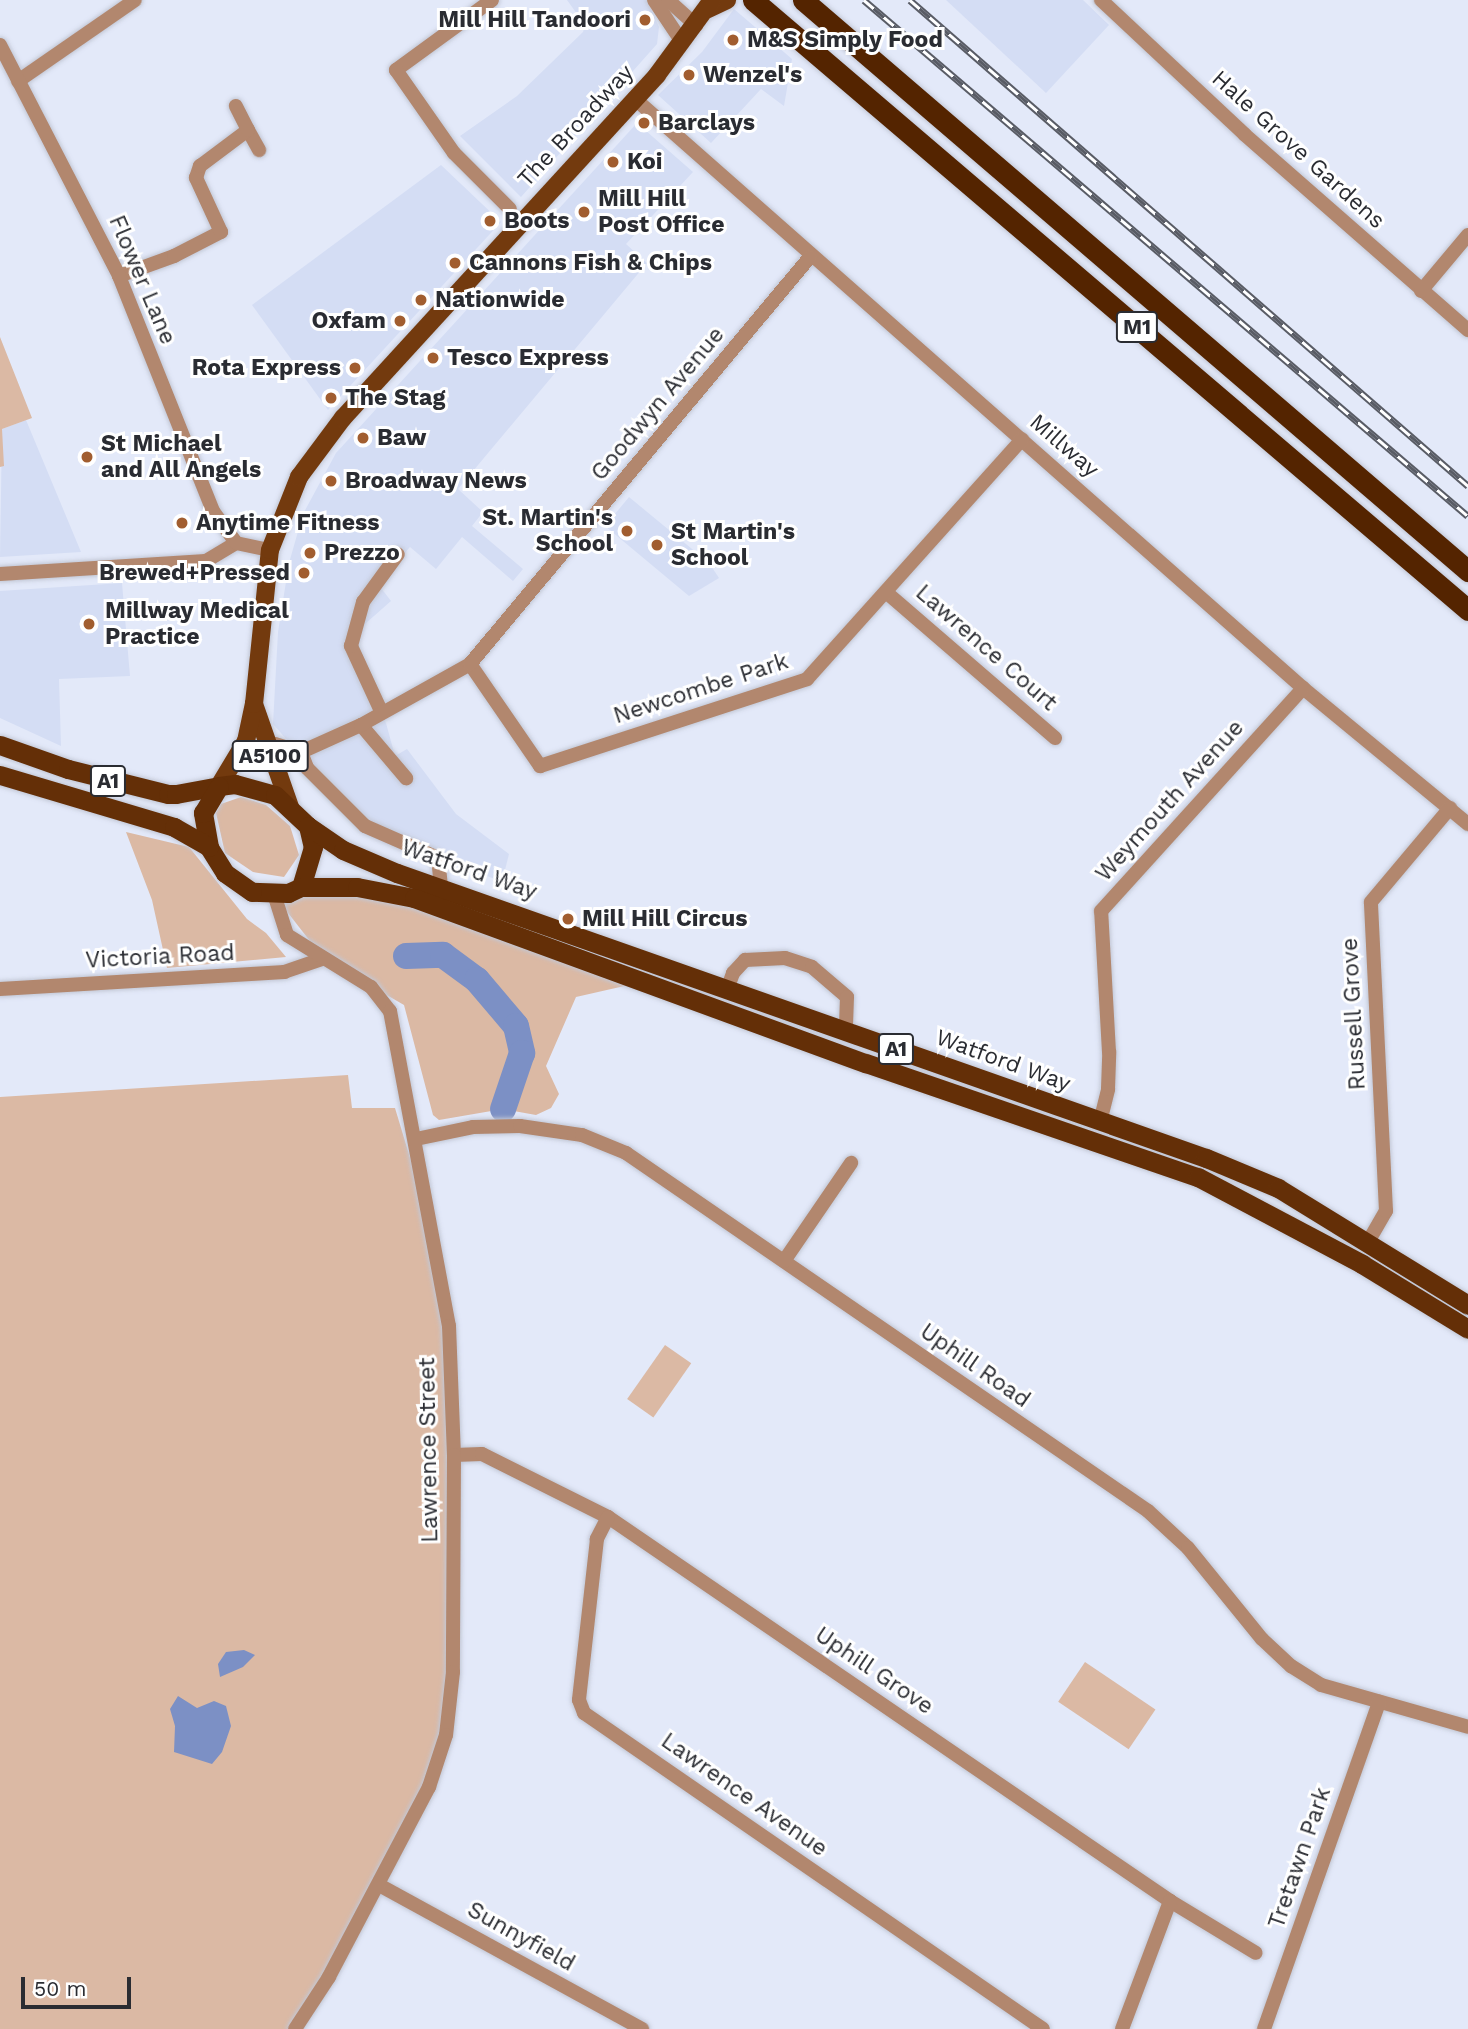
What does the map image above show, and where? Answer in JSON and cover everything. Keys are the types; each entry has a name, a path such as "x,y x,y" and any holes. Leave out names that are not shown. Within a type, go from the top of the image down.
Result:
{"highway":[{"name":"M1","path":"753,0 1468,611"},
{"name":"M1","path":"803,0 1468,571"},
{"name":"A1","path":"0,745 68,769 168,794 219,786"},
{"name":"A1","path":"0,775 174,827 209,847"},
{"path":"219,786 260,788 290,807 308,826 312,855 301,887 274,894 252,892 237,884 209,847 203,813 219,786"},
{"name":"Watford Way","path":"308,826 343,850 1278,1188 1468,1306"},
{"name":"Watford Way","path":"301,887 357,887 414,898 866,1063 1198,1177 1362,1264 1468,1329"}],"main road":[{"name":"The Broadway","path":"219,786 239,759 254,704 270,550 299,477 320,444 634,98 682,43 710,4 727,0"},
{"name":"The Broadway","path":"254,704 266,747 290,807"}],"street":[{"path":"18,81 135,0"},
{"path":"492,0 396,70 454,153 510,209"},
{"path":"654,0 682,43"},
{"path":"668,0 696,25"},
{"name":"Hale Grove Gardens","path":"1101,0 1421,291 1468,330"},
{"name":"Flower Lane","path":"0,45 119,275 213,512 236,543"},
{"name":"Millway","path":"634,98 810,257 1022,439 1303,688 1468,824"},
{"path":"236,106 259,150"},
{"path":"119,275 174,256 221,232 197,184 197,172 248,130"},
{"path":"1421,291 1468,234"},
{"name":"Goodwyn Avenue","path":"301,752 361,725 381,711 470,664 810,257"},
{"name":"Newcombe Park","path":"470,664 540,766 807,679 887,593 1022,439"},
{"path":"0,574 206,561 236,543 270,550"},
{"path":"381,711 351,646 363,602 398,554"},
{"name":"Lawrence Court","path":"887,593 1055,738"},
{"name":"Weymouth Avenue","path":"1100,1122 1108,1089 1109,1052 1101,911 1303,688"},
{"path":"361,725 406,778"},
{"path":"266,747 275,744 301,752 307,768 365,826 438,858 441,886"},
{"name":"Russell Grove","path":"1368,1242 1386,1211 1371,902 1450,808"},
{"name":"Lawrence Street","path":"274,894 287,935 321,959 371,987 387,1004 416,1139 449,1326 454,1455 453,1672 446,1735 429,1787 379,1885 330,1978 295,2029"},
{"path":"728,987 733,973 745,960 761,956 812,967 847,997 846,1030"},
{"name":"Victoria Road","path":"0,989 284,972 321,959"},
{"name":"Uphill Road","path":"416,1139 473,1127 520,1126 582,1135 626,1153 1148,1511 1188,1548 1262,1639 1291,1666 1321,1685 1468,1727"},
{"path":"784,1261 851,1163"},
{"name":"Uphill Grove","path":"454,1455 482,1454 608,1517 1170,1901 1256,1953"},
{"name":"Lawrence Avenue","path":"608,1517 597,1539 579,1700 584,1713 1044,2029"},
{"name":"Tretawn Park","path":"1265,2029 1379,1702"},
{"name":"Sunnyfield","path":"379,1885 642,2029"},
{"path":"1122,2029 1170,1901"}],"shaded area":[{"path":"567,0 647,0 659,27 657,44 521,197 460,136 517,96 583,32 585,25"},
{"path":"946,0 1083,0 1109,25 1046,93"},
{"path":"734,9 792,59 784,106 761,89 711,143 658,95 702,52"},
{"path":"637,123 693,172 626,244 647,263 458,489 483,512 472,526 523,569 513,581 462,537 436,569 410,547 378,584 391,601 357,631 357,661 386,723 395,756 407,749 456,814 509,854 502,882 386,835 316,773 273,724 278,632 289,563 303,514 336,453"},
{"path":"441,165 501,222 328,410 252,305"},
{"path":"0,337 32,418 2,429 4,466 0,467"},
{"path":"26,420 81,552 0,557 2,429"},
{"name":"St Martin's School","path":"629,497 709,563 719,578 689,596 605,526"},
{"path":"122,583 130,676 59,679 61,746 0,718 0,591"},
{"path":"241,797 266,805 290,826 299,855 284,877 253,872 225,853 216,813 221,804"},
{"path":"126,832 189,847 247,919 266,933 286,957 167,968 152,900"},
{"path":"357,887 642,982 576,997 546,1066 559,1094 551,1108 536,1115 503,1109 439,1120 433,1115 404,1005 324,959 274,895"},
{"path":"348,1075 352,1108 395,1108 437,1247 449,1326 446,1735 379,1885 295,2029 0,2029 0,1097"},
{"path":"665,1345 691,1363 653,1417 627,1399"},
{"path":"1085,1662 1155,1710 1129,1749 1058,1702"}],"water":[{"path":"244,1650 255,1655 243,1667 220,1677 218,1664 226,1652"},
{"path":"178,1696 197,1708 214,1701 226,1706 231,1726 222,1752 212,1764 174,1752 175,1726 170,1709"}],"waterway":[{"path":"406,956 443,955 477,980 516,1026 522,1053 503,1109"}],"railway":[{"path":"864,0 1468,516"},
{"path":"910,0 1468,486"}],"place":[{"name":"Mill Hill Tandoori","path":"645,20"},
{"name":"M&S Simply Food","path":"733,40"},
{"name":"Wenzel's","path":"689,75"},
{"name":"Barclays","path":"644,123"},
{"name":"Koi","path":"613,162"},
{"name":"Mill Hill Post Office","path":"584,212"},
{"name":"Boots","path":"490,221"},
{"name":"Cannons Fish & Chips","path":"455,263"},
{"name":"Nationwide","path":"421,300"},
{"name":"Oxfam","path":"400,321"},
{"name":"Tesco Express","path":"433,358"},
{"name":"Rota Express","path":"355,368"},
{"name":"The Stag","path":"331,398"},
{"name":"Baw","path":"363,438"},
{"name":"St Michael and All Angels","path":"87,457"},
{"name":"Broadway News","path":"331,481"},
{"name":"Anytime Fitness","path":"182,523"},
{"name":"St. Martin's School","path":"627,531"},
{"name":"St Martin's School","path":"657,545"},
{"name":"Prezzo","path":"310,553"},
{"name":"Brewed+Pressed","path":"304,573"},
{"name":"Millway Medical Practice","path":"89,624"},
{"name":"Mill Hill Circus","path":"568,919"}]}
